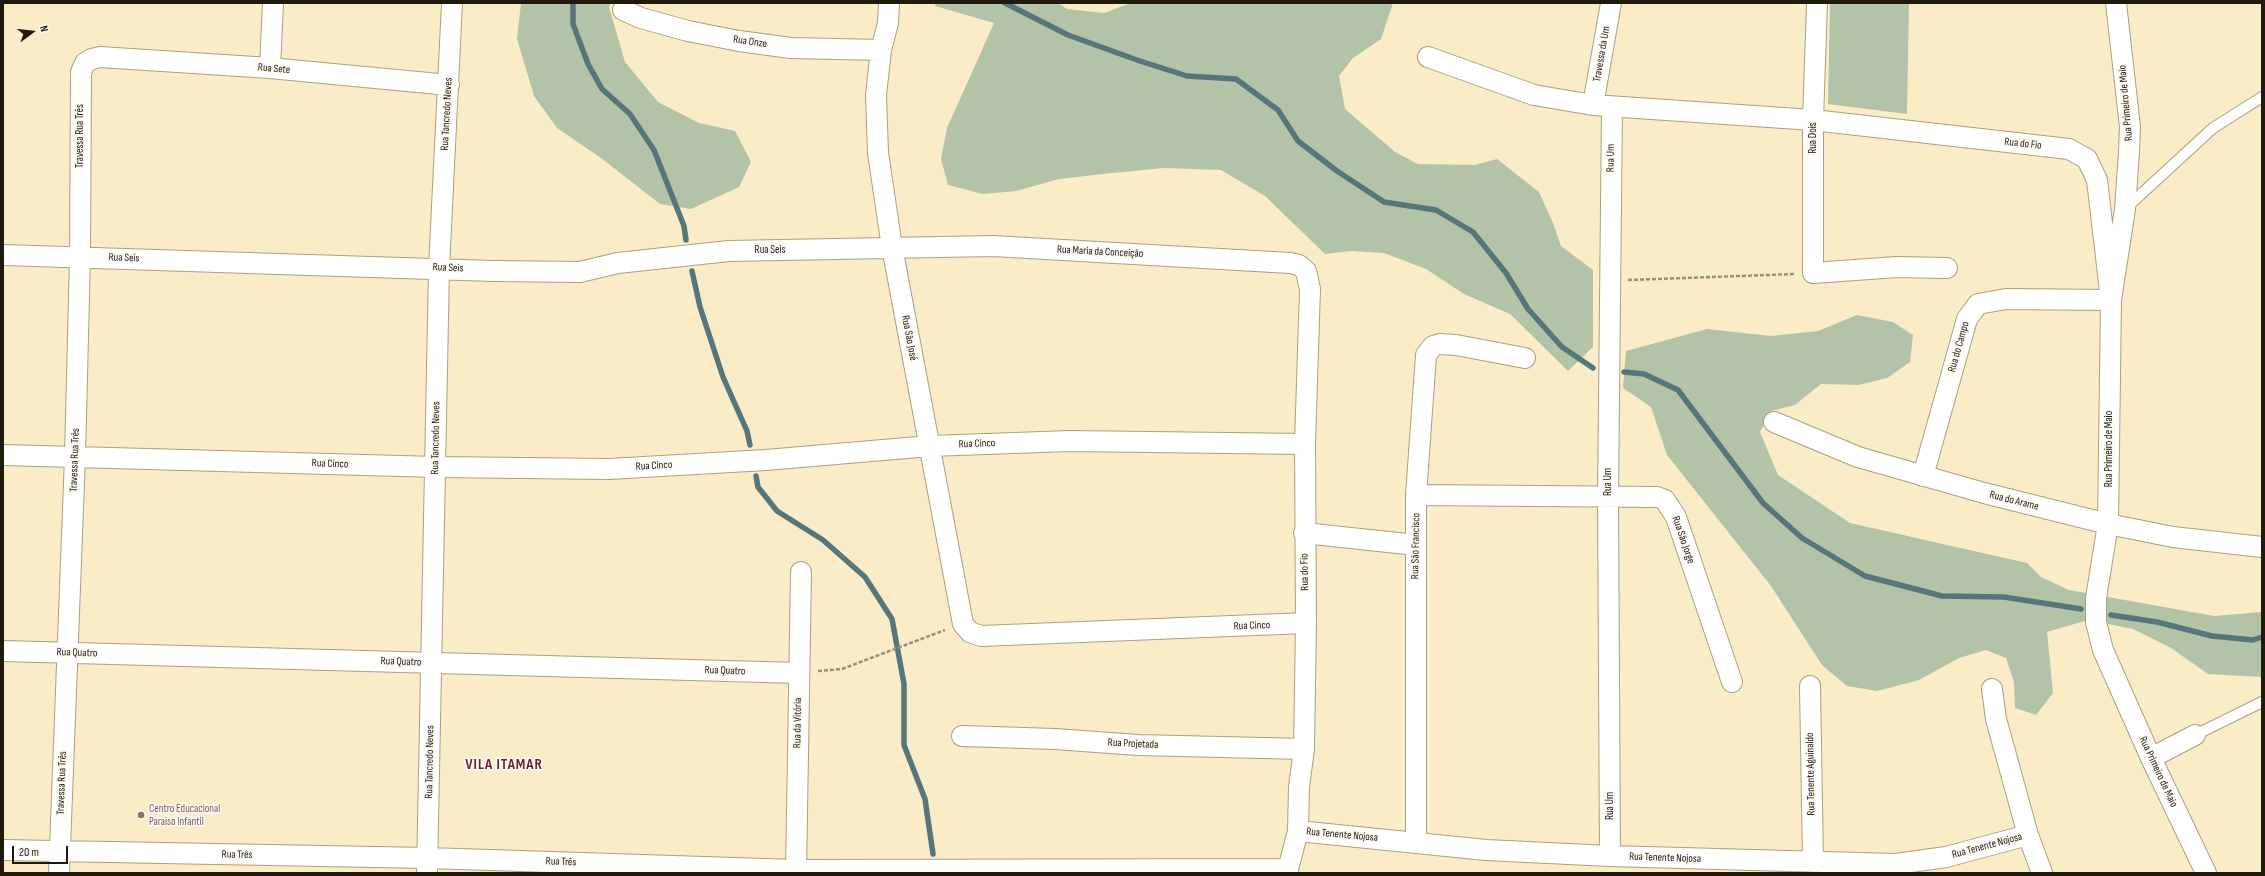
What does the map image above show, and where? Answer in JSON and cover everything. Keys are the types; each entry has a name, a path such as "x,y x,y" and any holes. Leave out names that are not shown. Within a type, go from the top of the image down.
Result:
{"street":[{"path":"270,68 273,3"},
{"name":"Rua Tancredo Neves","path":"427,865 439,268 452,3"},
{"name":"Rua São José","path":"889,3 887,29 881,50 876,95 878,153 892,247 963,624"},
{"name":"Travessa da Um","path":"1602,106 1611,3"},
{"name":"Rua Dois","path":"1813,273 1813,120 1817,3"},
{"name":"Rua Primeiro de Maio","path":"2116,3 2130,127 2125,209 2111,300 2108,524 2096,598 2096,622 2102,650 2151,758 2206,873"},
{"name":"Rua Onze","path":"622,10 641,18 688,31 739,41 791,48 881,50"},
{"name":"Rua Sete","path":"100,57 270,68 449,85"},
{"name":"Travessa Rua Três","path":"59,873 66,652 75,457 80,256 81,72 85,63 92,58 100,57"},
{"path":"1428,58 1534,95 1602,106 1813,120"},
{"name":"Rua Um","path":"1602,106 1610,281 1608,497 1610,856"},
{"name":"Rua do Fio","path":"1813,120 2069,149 2079,153 2093,168 2097,180 2111,300"},
{"name":"Rua Maria da Conceição","path":"892,247 1000,246 1290,263 1299,265 1306,270"},
{"name":"Rua Seis","path":"3,255 80,256 580,272 618,263 729,250 892,247"},
{"path":"1813,273 1897,267 1947,268"},
{"name":"Rua do Fio","path":"1287,871 1298,831 1299,787 1304,749 1306,624 1304,444 1310,289 1306,270"},
{"name":"Rua do Campo","path":"1923,476 1967,319 1978,304 2006,299 2111,300"},
{"name":"Rua São Francisco","path":"1416,842 1416,495 1424,364 1429,350 1440,344 1456,345 1525,358"},
{"name":"Rua do Arame","path":"1774,422 1858,457 1923,476 2108,524 2173,537 2262,547"},
{"name":"Rua Cinco","path":"3,456 436,467 609,469 766,460 930,446 1078,441 1304,444"},
{"name":"Rua São Jorge","path":"1416,495 1657,497 1665,500 1671,507 1732,682"},
{"path":"1304,533 1416,545"},
{"name":"Rua da Vitória","path":"796,871 801,572"},
{"name":"Rua Cinco","path":"963,624 970,632 981,636 1306,624"},
{"name":"Rua Quatro","path":"3,651 799,673"},
{"name":"Rua Tenente Aguinaldo","path":"1810,686 1813,862"},
{"name":"Rua Tenente Nojosa","path":"1992,689 1996,718 2028,835 2042,873"},
{"name":"Rua Projetada","path":"962,736 1055,739 1138,745 1304,749"},
{"path":"2151,758 2195,736"},
{"name":"Rua Tenente Nojosa","path":"1298,831 1486,850 1610,856 1896,864 1946,857 2028,835"},
{"name":"Rua Três","path":"3,850 427,865 796,871 1287,871"}],"lane":[{"path":"2125,209 2213,128 2262,96"},
{"path":"2195,736 2262,702"}],"path":[{"path":"1610,281 1813,273"},
{"path":"799,673 842,669 963,624"}],"green space":[{"path":"521,3 611,3 609,7 625,62 658,102 699,123 735,131 751,162 739,187 691,209 660,204 601,158 557,128 534,96 517,39"},
{"path":"936,3 1058,3 1067,9 1104,13 1131,3 1393,3 1381,39 1353,58 1339,76 1345,109 1395,152 1418,164 1475,165 1497,159 1539,192 1553,223 1561,246 1593,270 1593,347 1568,371 1510,314 1464,294 1426,269 1384,253 1351,251 1325,254 1265,196 1221,170 1164,168 1102,174 1059,179 1016,191 983,194 948,185 941,159 947,128 994,23 935,6"},
{"path":"1830,3 1909,3 1907,114 1828,104"},
{"path":"1857,315 1893,322 1913,335 1910,362 1887,378 1859,385 1821,384 1795,405 1771,411 1760,432 1778,475 1850,523 2027,563 2041,577 2069,590 2214,616 2262,612 2262,677 2208,674 2171,648 2133,629 2088,620 2047,632 2053,693 2036,715 2015,708 2014,682 2006,658 1986,650 1959,658 1919,680 1877,691 1847,686 1822,665 1771,586 1667,455 1651,407 1623,388 1626,351 1707,329 1771,336 1818,331"}],"waterway":[{"path":"573,3 573,24 588,64 602,89 630,114 654,150 684,226 686,240"},
{"path":"1005,3 1068,35 1137,60 1187,76 1236,79 1278,110 1298,141 1337,171 1384,202 1436,210 1473,232 1506,273 1528,309 1562,347 1593,368"},
{"path":"692,271 700,307 723,377 747,431 750,445"},
{"path":"1624,372 1644,374 1678,390 1763,503 1802,538 1865,576 1942,596 2004,597 2081,609"},
{"path":"756,476 758,487 777,511 823,540 865,577 892,619 904,684 904,745 925,799 933,854"},
{"path":"2111,615 2157,622 2212,636 2253,640 2262,637"}],"place":[{"name":"Centro Educacional Paraiso Infantil","path":"141,815"}],"district":[{"name":"VILA ITAMAR","path":"504,765"}]}
